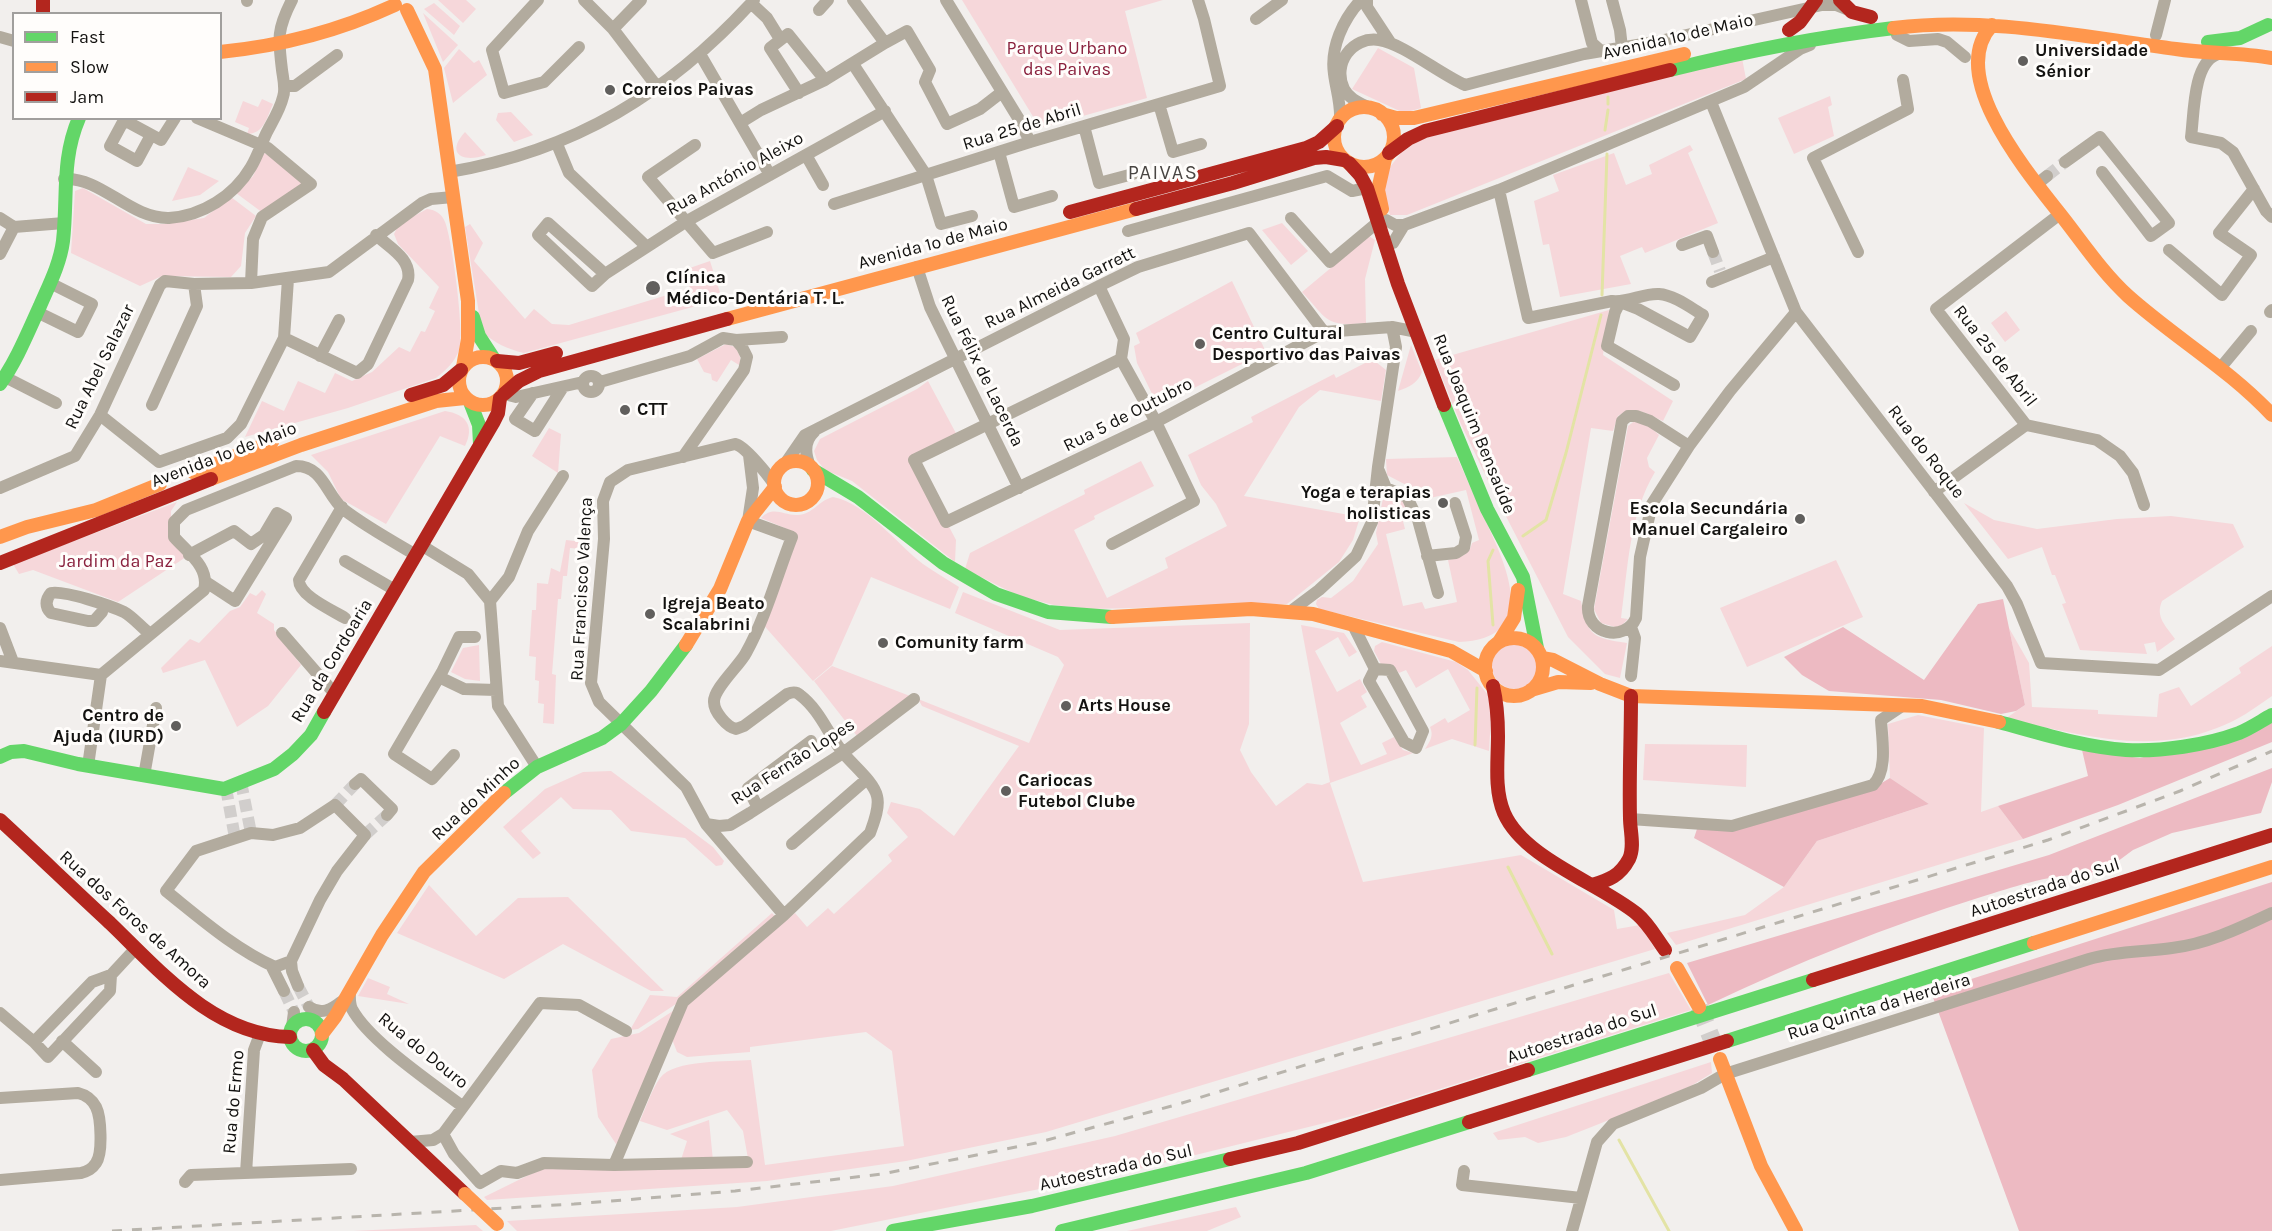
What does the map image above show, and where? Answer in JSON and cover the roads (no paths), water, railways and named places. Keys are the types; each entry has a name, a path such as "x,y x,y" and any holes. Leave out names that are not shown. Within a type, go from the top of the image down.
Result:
{"main road":[{"path":"1840,0 1848,16"},
{"path":"1814,3 1800,22 1782,31 1817,24"},
{"path":"222,52 279,45 337,30 402,4 435,69 468,301 468,339 459,384 479,425 481,443"},
{"name":"Avenida 1º de Maio","path":"1848,16 1991,12 2217,42 2249,36 2270,24"},
{"path":"2270,24 2262,40 2265,51 2272,58"},
{"name":"Avenida 1º de Maio","path":"1376,111 1404,119 1757,42 1813,38 1916,25 1992,25 2060,32 2188,51 2251,54 2272,58"},
{"path":"1992,25 1983,33 1977,53 1983,94 2007,143 2042,180 2060,214 2108,277 2154,318 2222,366 2272,415"},
{"name":"Avenida 1º de Maio","path":"1387,156 1408,139 1425,131 1757,42"},
{"path":"1058,215 1306,148 1319,142 1355,109 1376,111 1388,119 1393,132 1394,139 1378,190 1382,221 1408,308"},
{"path":"3,380 37,312 62,253 66,151 78,120"},
{"path":"1338,123 1335,144 1346,161 1360,175 1393,243 1405,285 1408,308"},
{"path":"1346,161 1367,167 1379,163 1387,156"},
{"name":"Avenida 1º de Maio","path":"502,396 519,381 539,371 1233,183 1314,158 1326,157 1346,161"},
{"name":"Avenida 1º de Maio","path":"495,360 519,363 535,359 990,234"},
{"path":"468,301 479,336 507,376 502,396 489,405 476,405 468,400"},
{"name":"Rua Joaquim Bensaúde","path":"1408,308 1469,470 1523,577 1540,653"},
{"path":"394,400 443,385 477,357 495,360"},
{"name":"Rua da Cordoaria","path":"3,753 24,751 88,766 224,789 274,769 293,754 311,735 498,413 502,396"},
{"name":"Avenida 1º de Maio","path":"0,563 122,513 367,422 436,401 468,400"},
{"name":"Avenida 1º de Maio","path":"0,537 27,527 96,510 322,424"},
{"path":"787,503 779,496 775,486 776,474 784,465 795,461 811,468 858,497 943,563 996,594 1048,612 1101,618 1251,609 1291,611 1313,614 1451,651 1486,671"},
{"path":"810,500 818,485 811,468"},
{"name":"Rua do Minho","path":"318,1028 333,1014 347,994 382,935 424,872 508,789 537,767 602,738 621,724 668,671 708,612 748,521 775,486"},
{"path":"761,506 773,502 799,504 826,491 841,489 847,491"},
{"path":"0,545 96,510"},
{"path":"0,555 122,513"},
{"name":"Rua Joaquim Bensaúde","path":"1497,644 1514,623 1518,602 1516,582 1498,530"},
{"path":"1451,651 1497,644 1509,638 1520,638 1528,641 1540,653 1553,660 1600,684 1630,696 1922,706 2110,748 2140,750 2174,747 2231,737 2272,715"},
{"path":"1497,644 1489,653 1486,671 1493,686 1500,719 1499,796 1504,814 1532,847 1638,915 1665,950"},
{"path":"1499,746 1513,712 1542,677 1540,653"},
{"path":"1493,686 1503,694 1527,693 1558,682 1600,684"},
{"path":"1592,885 1614,878 1627,865 1632,846 1630,696"},
{"path":"2174,747 2226,730 2272,703"},
{"path":"0,770 3,753"},
{"name":"Rua dos Foros de Amora","path":"0,820 197,1003 214,1014 260,1034 273,1038 291,1032"},
{"name":"Autoestrada do Sul","path":"893,1231 1032,1206 1298,1143 2272,835"},
{"path":"1062,1231 1306,1173 2272,867"},
{"path":"1677,968 1699,1007"},
{"path":"301,1020 318,1028 320,1044 313,1050 308,1052 298,1050 291,1042 291,1032 301,1020"},
{"path":"313,1050 324,1065 343,1079 501,1227"},
{"path":"1720,1059 1761,1166 1796,1231"}],"street":[{"path":"64,179 73,178 85,182 146,214 169,218 209,207 232,190 251,167 281,102 284,86 279,45 281,24 292,0"},
{"path":"538,0 492,51 504,93 544,82 579,47"},
{"path":"584,0 613,29 658,88"},
{"path":"613,29 641,0"},
{"path":"819,10 828,0"},
{"path":"853,0 885,43"},
{"path":"946,0 1030,142"},
{"name":"Rua 25 de Abril","path":"834,204 1030,142 1220,86 1198,0"},
{"path":"1256,19 1282,0"},
{"path":"1338,123 1341,107 1334,74 1333,54 1344,25 1361,0"},
{"path":"1367,0 1367,7 1390,42"},
{"path":"1581,0 1592,43 1601,51"},
{"path":"1612,0 1622,48"},
{"path":"2156,35 2165,0"},
{"path":"449,172 470,169 557,144 597,125 658,88 700,54 753,2 767,18 780,39"},
{"name":"Avenida 1º de Maio","path":"1376,111 1354,100 1344,89 1341,78 1344,59 1348,51 1362,41 1378,39 1390,42 1450,79 1465,85 1601,51 1655,42 1814,3 1836,5 1848,16"},
{"name":"Avenida 1º de Maio","path":"1776,64 1804,46 1897,35 1916,25"},
{"path":"740,123 761,110 825,80 907,31 930,69 925,82 947,124 980,109 1002,92"},
{"path":"799,93 770,48 788,34 825,80"},
{"name":"Avenida 1º de Maio","path":"1897,35 1909,41 1938,39 1947,42 1965,57"},
{"path":"1291,218 1330,262 1382,221 1404,225 1499,190 1752,83 1776,64 1773,54 1757,42"},
{"path":"2188,51 2196,60 2200,72"},
{"path":"700,54 770,175"},
{"path":"2218,54 2207,60 2200,72 2191,137 2228,147 2272,217"},
{"path":"284,86 295,86 337,55"},
{"path":"853,64 926,175"},
{"path":"1858,252 1813,158 1908,109 1903,81"},
{"name":"Rua do Roque","path":"1711,102 1796,312 2007,586 2017,604 2041,663 2159,670 2272,596"},
{"path":"1159,104 1173,152 1201,144"},
{"name":"Rua António Aleixo","path":"605,274 687,221 885,111"},
{"path":"151,135 161,140 174,120"},
{"path":"201,120 271,151 311,184 262,216 253,239 251,283"},
{"path":"1084,126 1099,183 1133,174"},
{"path":"2065,162 2100,137 2169,223 2151,236 2102,172"},
{"path":"557,144 569,173 646,246"},
{"path":"695,145 648,177 713,252 767,232"},
{"name":"Avenida 1º de Maio","path":"999,152 1014,207 1052,196"},
{"path":"806,155 823,185"},
{"name":"Avenida 1º de Maio","path":"926,175 941,224 972,216"},
{"path":"1128,231 1327,176 1352,191 1367,188"},
{"path":"2169,250 2222,295 2251,255 2219,233 2254,189"},
{"path":"1499,190 1528,318 1611,301 1620,302 1690,337 1703,315 1660,294 1620,302"},
{"path":"152,405 197,306 194,284 251,283 329,272 422,203 453,196"},
{"name":"Rua 25 de Abril","path":"2060,214 1936,309 2026,424 2097,440 2120,456 2133,473 2144,505"},
{"path":"0,218 14,227 64,223"},
{"path":"548,223 605,274 592,286 538,236 548,223"},
{"path":"1393,243 1404,225"},
{"path":"0,254 14,227"},
{"name":"Rua Almeida Garrett","path":"784,465 800,440 815,431 1099,286 1138,267 1249,233 1324,332"},
{"path":"284,338 357,373 368,364 410,272 404,260 376,235"},
{"path":"1682,245 1707,236 1713,252"},
{"path":"1719,277 1774,257"},
{"name":"Rua Félix de Lacerda","path":"917,267 930,307 1019,488"},
{"path":"100,415 159,462 227,438 241,424 284,338 288,279"},
{"name":"Rua Abel Salazar","path":"0,488 75,456 100,415 160,285 165,281 194,284"},
{"path":"37,312 78,332 92,304 50,283"},
{"path":"1099,286 1124,339 1121,359 1156,422 1194,501 1112,544"},
{"path":"1620,302 1615,312 1607,346 1674,385"},
{"path":"1291,611 1314,595 1356,556 1372,522 1396,347 1392,327 1408,308"},
{"path":"1689,446 1644,418 1628,416 1620,425 1588,612 1595,626 1616,633 1631,627 1636,618 1640,557 1652,504 1689,446 1730,391 1796,312"},
{"path":"320,356 339,320"},
{"name":"Rua 5 de Outubro","path":"987,422 914,460 946,522 1156,422 1324,332 1392,327 1417,332"},
{"path":"2222,366 2252,331"},
{"path":"502,396 516,397 563,387 583,382 591,376 600,382 690,356 723,338 782,337"},
{"path":"683,457 744,370 747,357 736,339"},
{"path":"987,422 1121,359"},
{"path":"3,380 56,403"},
{"path":"533,393 515,418 535,431 563,387"},
{"path":"1934,492 2026,424"},
{"path":"811,468 806,446 808,438 815,431"},
{"name":"Rua Francisco Valença","path":"621,724 599,702 591,683 604,539 603,501 610,482 622,472 735,444 741,445 754,460"},
{"path":"754,460 784,465"},
{"path":"754,460 775,486"},
{"path":"614,1165 683,1002 784,915 870,833 876,816 877,796 867,779 843,753 815,711 800,694 793,692 787,694 744,726 736,729 729,726 715,707 717,692 746,653 792,537 748,521 753,489 754,460"},
{"path":"88,766 101,675 149,633 198,597 204,590 206,575 174,537 174,522 186,510 297,466 305,466 318,475 342,507 418,550 468,574 490,601 498,706 537,767"},
{"path":"1378,467 1386,488 1407,497 1418,520 1438,593"},
{"path":"490,601 509,577 528,531 563,476"},
{"path":"1427,556 1456,553 1464,548 1466,537 1455,503"},
{"path":"342,507 299,585 303,593 345,618"},
{"path":"189,555 234,531 251,544 264,535 276,513 286,518 235,601 206,582"},
{"path":"345,561 395,590"},
{"path":"103,605 126,613 149,633"},
{"path":"1353,625 1375,669 1370,681 1404,742 1416,748 1424,731 1390,670 1375,669"},
{"path":"1631,627 1635,638 1631,676"},
{"path":"0,628 13,662"},
{"path":"282,633 335,694"},
{"path":"454,755 432,779 394,754 439,677 459,637 475,637"},
{"path":"0,661 101,675"},
{"path":"439,677 464,689 496,690"},
{"name":"Rua Fernão Lopes","path":"706,824 730,825 843,753 914,699"},
{"path":"1630,819 1732,826 1872,785 1878,780 1880,773 1881,720 1902,706"},
{"path":"144,776 156,708"},
{"path":"621,724 686,787 706,824 784,915"},
{"path":"758,808 748,788 811,741"},
{"path":"355,784 361,778 392,809 387,815"},
{"path":"792,844 867,779"},
{"path":"291,961 275,967 271,965 233,943 166,891 196,851 251,833 273,835 300,828 335,805 365,835 337,871 320,900 291,961 298,986"},
{"name":"Rua Quinta da Herdeira","path":"1572,1231 1598,1142 1613,1124 1701,1088 1725,1074 2105,954 2173,948 2199,943 2272,913"},
{"path":"34,1042 92,982 111,975 136,948"},
{"path":"271,965 284,991"},
{"path":"0,1013 48,1057 110,991 111,975"},
{"path":"347,994 362,1024"},
{"path":"410,1142 433,1140 443,1134 540,1003 579,1005 626,1031"},
{"path":"309,1007 362,1024"},
{"path":"291,1032 294,1012"},
{"name":"Rua do Douro","path":"362,1024 399,1058 462,1106"},
{"name":"Rua do Ermo","path":"246,1173 254,1050 260,1034"},
{"path":"62,1041 96,1072"},
{"path":"0,1098 78,1093 84,1095 96,1107 101,1151 90,1170 81,1173 0,1179"},
{"path":"443,1134 454,1154 480,1183 501,1171 518,1173 544,1163 614,1165 747,1162"},
{"path":"185,1182 191,1175 351,1169"},
{"path":"1464,1171 1462,1185 1581,1198"}],"waterway":[{"path":"1608,97 1608,104"},
{"path":"1605,130 1608,110"},
{"path":"1602,295 1607,154"},
{"path":"1523,536 1546,520 1566,453 1601,315"},
{"path":"1493,550 1488,561 1493,625"},
{"path":"1475,745 1477,688"},
{"path":"1508,867 1552,954"},
{"path":"1619,1140 1669,1231"}],"tunnel":[{"path":"2047,176 2065,162"},
{"path":"1713,252 1720,271"},
{"path":"241,782 251,833"},
{"path":"335,805 355,784"},
{"path":"226,788 235,838"},
{"path":"365,835 387,815"},
{"path":"298,986 309,1007"},
{"path":"284,991 294,1012"},
{"path":"1699,1007 1719,1057"}],"railway":[{"path":"112,1231 574,1204 735,1191 882,1174 1036,1143 1179,1104 1357,1049 1404,1037 2048,840 2180,791 2272,751"}],"place":[{"name":"Universidade Sénior","path":"2023,61"},
{"name":"Correios Paivas","path":"610,90"},
{"name":"Clínica Médico-Dentária T. L.","path":"653,288"},
{"name":"Centro Cultural Desportivo das Paivas","path":"1200,344"},
{"name":"CTT","path":"625,410"},
{"name":"Yoga e terapias holisticas","path":"1443,503"},
{"name":"Escola Secundária Manuel Cargaleiro","path":"1800,519"},
{"name":"Igreja Beato Scalabrini","path":"650,614"},
{"name":"Comunity farm","path":"883,643"},
{"name":"Arts House","path":"1066,706"},
{"name":"Centro de Ajuda (IURD)","path":"176,726"},
{"name":"Cariocas Futebol Clube","path":"1006,791"}],"district":[{"name":"PAIVAS","path":"1163,173"}],"park label":[{"name":"Parque Urbano das Paivas","path":"1067,59"},
{"name":"Jardim da Paz","path":"116,562"}]}
